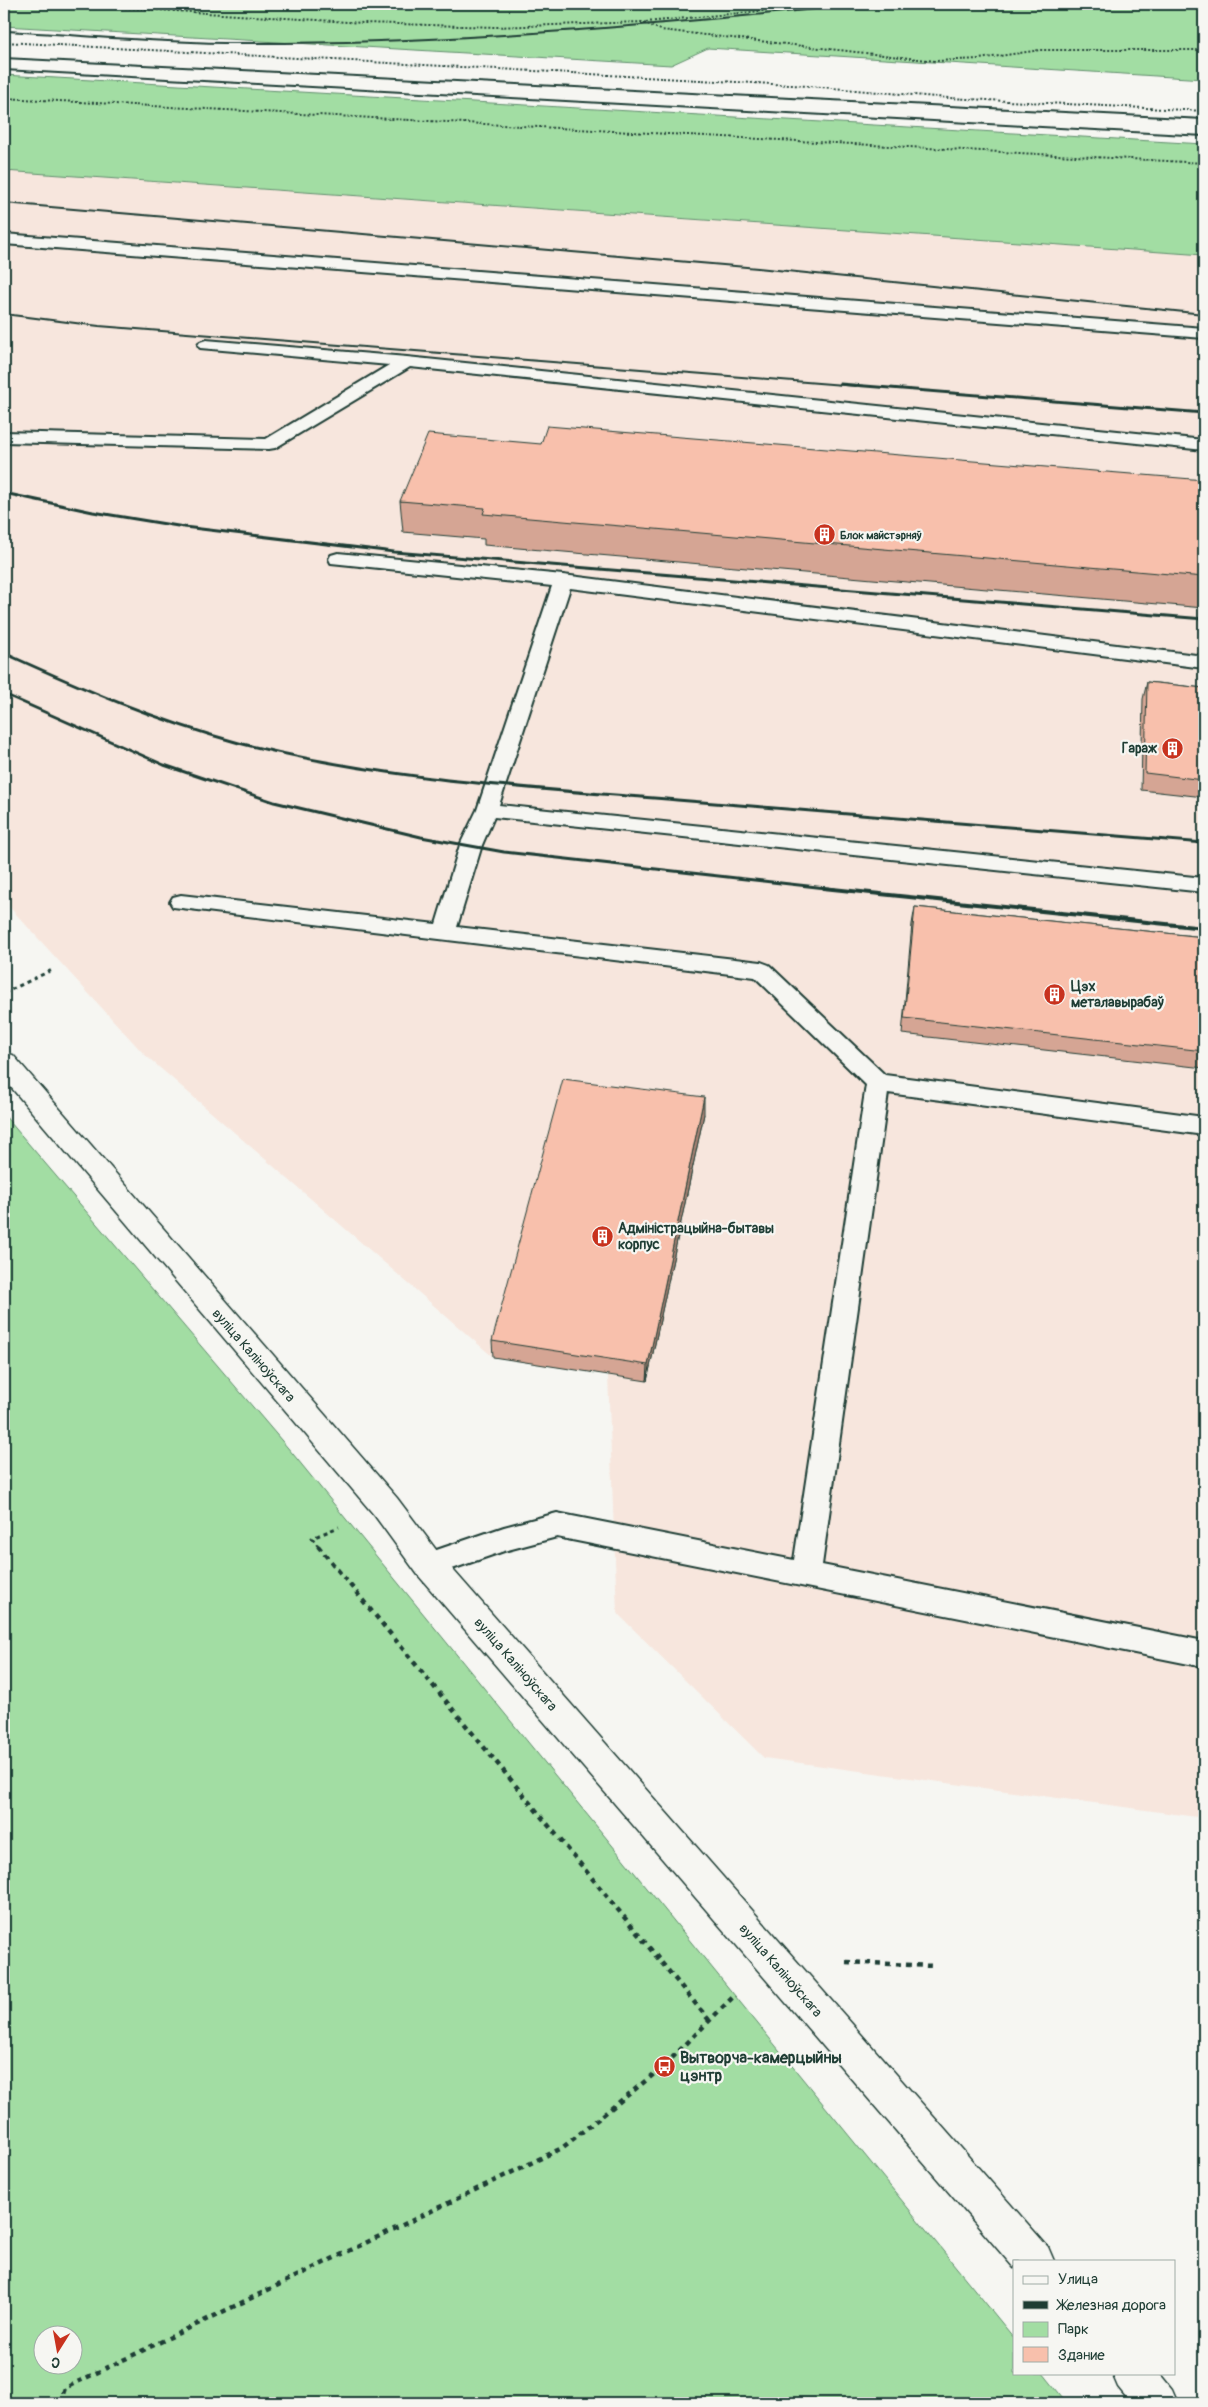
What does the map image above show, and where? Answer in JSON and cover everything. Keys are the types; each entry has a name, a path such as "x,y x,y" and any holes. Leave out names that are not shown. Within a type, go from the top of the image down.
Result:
{"street":[{"name":"вуліца Каліноўскага","path":"4,1062 386,1507 430,1565 1033,2260"},
{"path":"1133,2374 1158,2403"}],"lane":[{"path":"4,239 1204,332"},
{"path":"206,345 407,362 1204,444"},
{"path":"4,437 269,444 407,362"},
{"path":"338,559 564,581 1204,662"},
{"path":"444,933 471,845 487,810 564,581"},
{"path":"487,810 1204,885"},
{"path":"181,902 762,970 878,1083 1204,1126"},
{"path":"806,1575 878,1083"},
{"path":"430,1565 504,1538 557,1525 1204,1654"}],"path":[{"path":"65,4 364,23 495,27 642,22 832,4"},
{"path":"642,22 661,30 936,61 979,59 1040,50 1204,50"},
{"path":"4,42 809,86 939,97 1203,112"},
{"path":"4,98 1204,163"},
{"path":"4,993 52,970"},
{"path":"312,1538 709,2020"},
{"path":"60,2403 65,2388 562,2148 664,2066 771,1958 934,1966"}],"shaded area":[{"path":"4,171 1204,255 1204,1818 764,1758 617,1613 608,1375 493,1357 144,1054 4,901"}],"green space":[{"path":"4,4 1204,4 1204,79 708,48 671,65 4,26"},
{"path":"4,75 1204,144 1204,255 4,171"},
{"path":"4,1115 293,1454 1013,2337 1013,2374 1044,2374 1067,2403 4,2403"}],"building":[{"name":"Блок майстэрняў","path":"547,426 1204,480 1204,577 483,514 485,508 400,501 428,434 541,444"},
{"name":"Гараж","path":"1147,682 1204,688 1204,780 1145,773"},
{"name":"Цэх металавырабаў","path":"915,907 1204,937 1204,1051 904,1018"},
{"name":"Адміністрацыйна-бытавы корпус","path":"563,1079 704,1097 648,1365 492,1341"}],"railway":[{"path":"4,31 209,43 395,40 474,37 631,26 866,4"},
{"path":"4,58 1204,119"},
{"path":"4,70 1204,136"},
{"path":"4,203 758,268 1204,314"},
{"path":"4,314 99,326 856,386"},
{"path":"840,384 1204,413"},
{"path":"4,493 93,512 184,527 394,552 1204,619"},
{"path":"4,653 91,691 179,725 239,743 347,766 457,781 512,786 1204,843"},
{"path":"4,694 164,765 274,802 421,837 504,852 835,889"},
{"path":"823,888 1204,928"}],"place":[{"name":"Блок майстэрняў","path":"824,535"},
{"name":"Гараж","path":"1173,748"},
{"name":"Цэх металавырабаў","path":"1055,994"},
{"name":"Адміністрацыйна-бытавы корпус","path":"602,1236"},
{"name":"Вытворча-камерцыйны цэнтр","path":"664,2066"}]}
